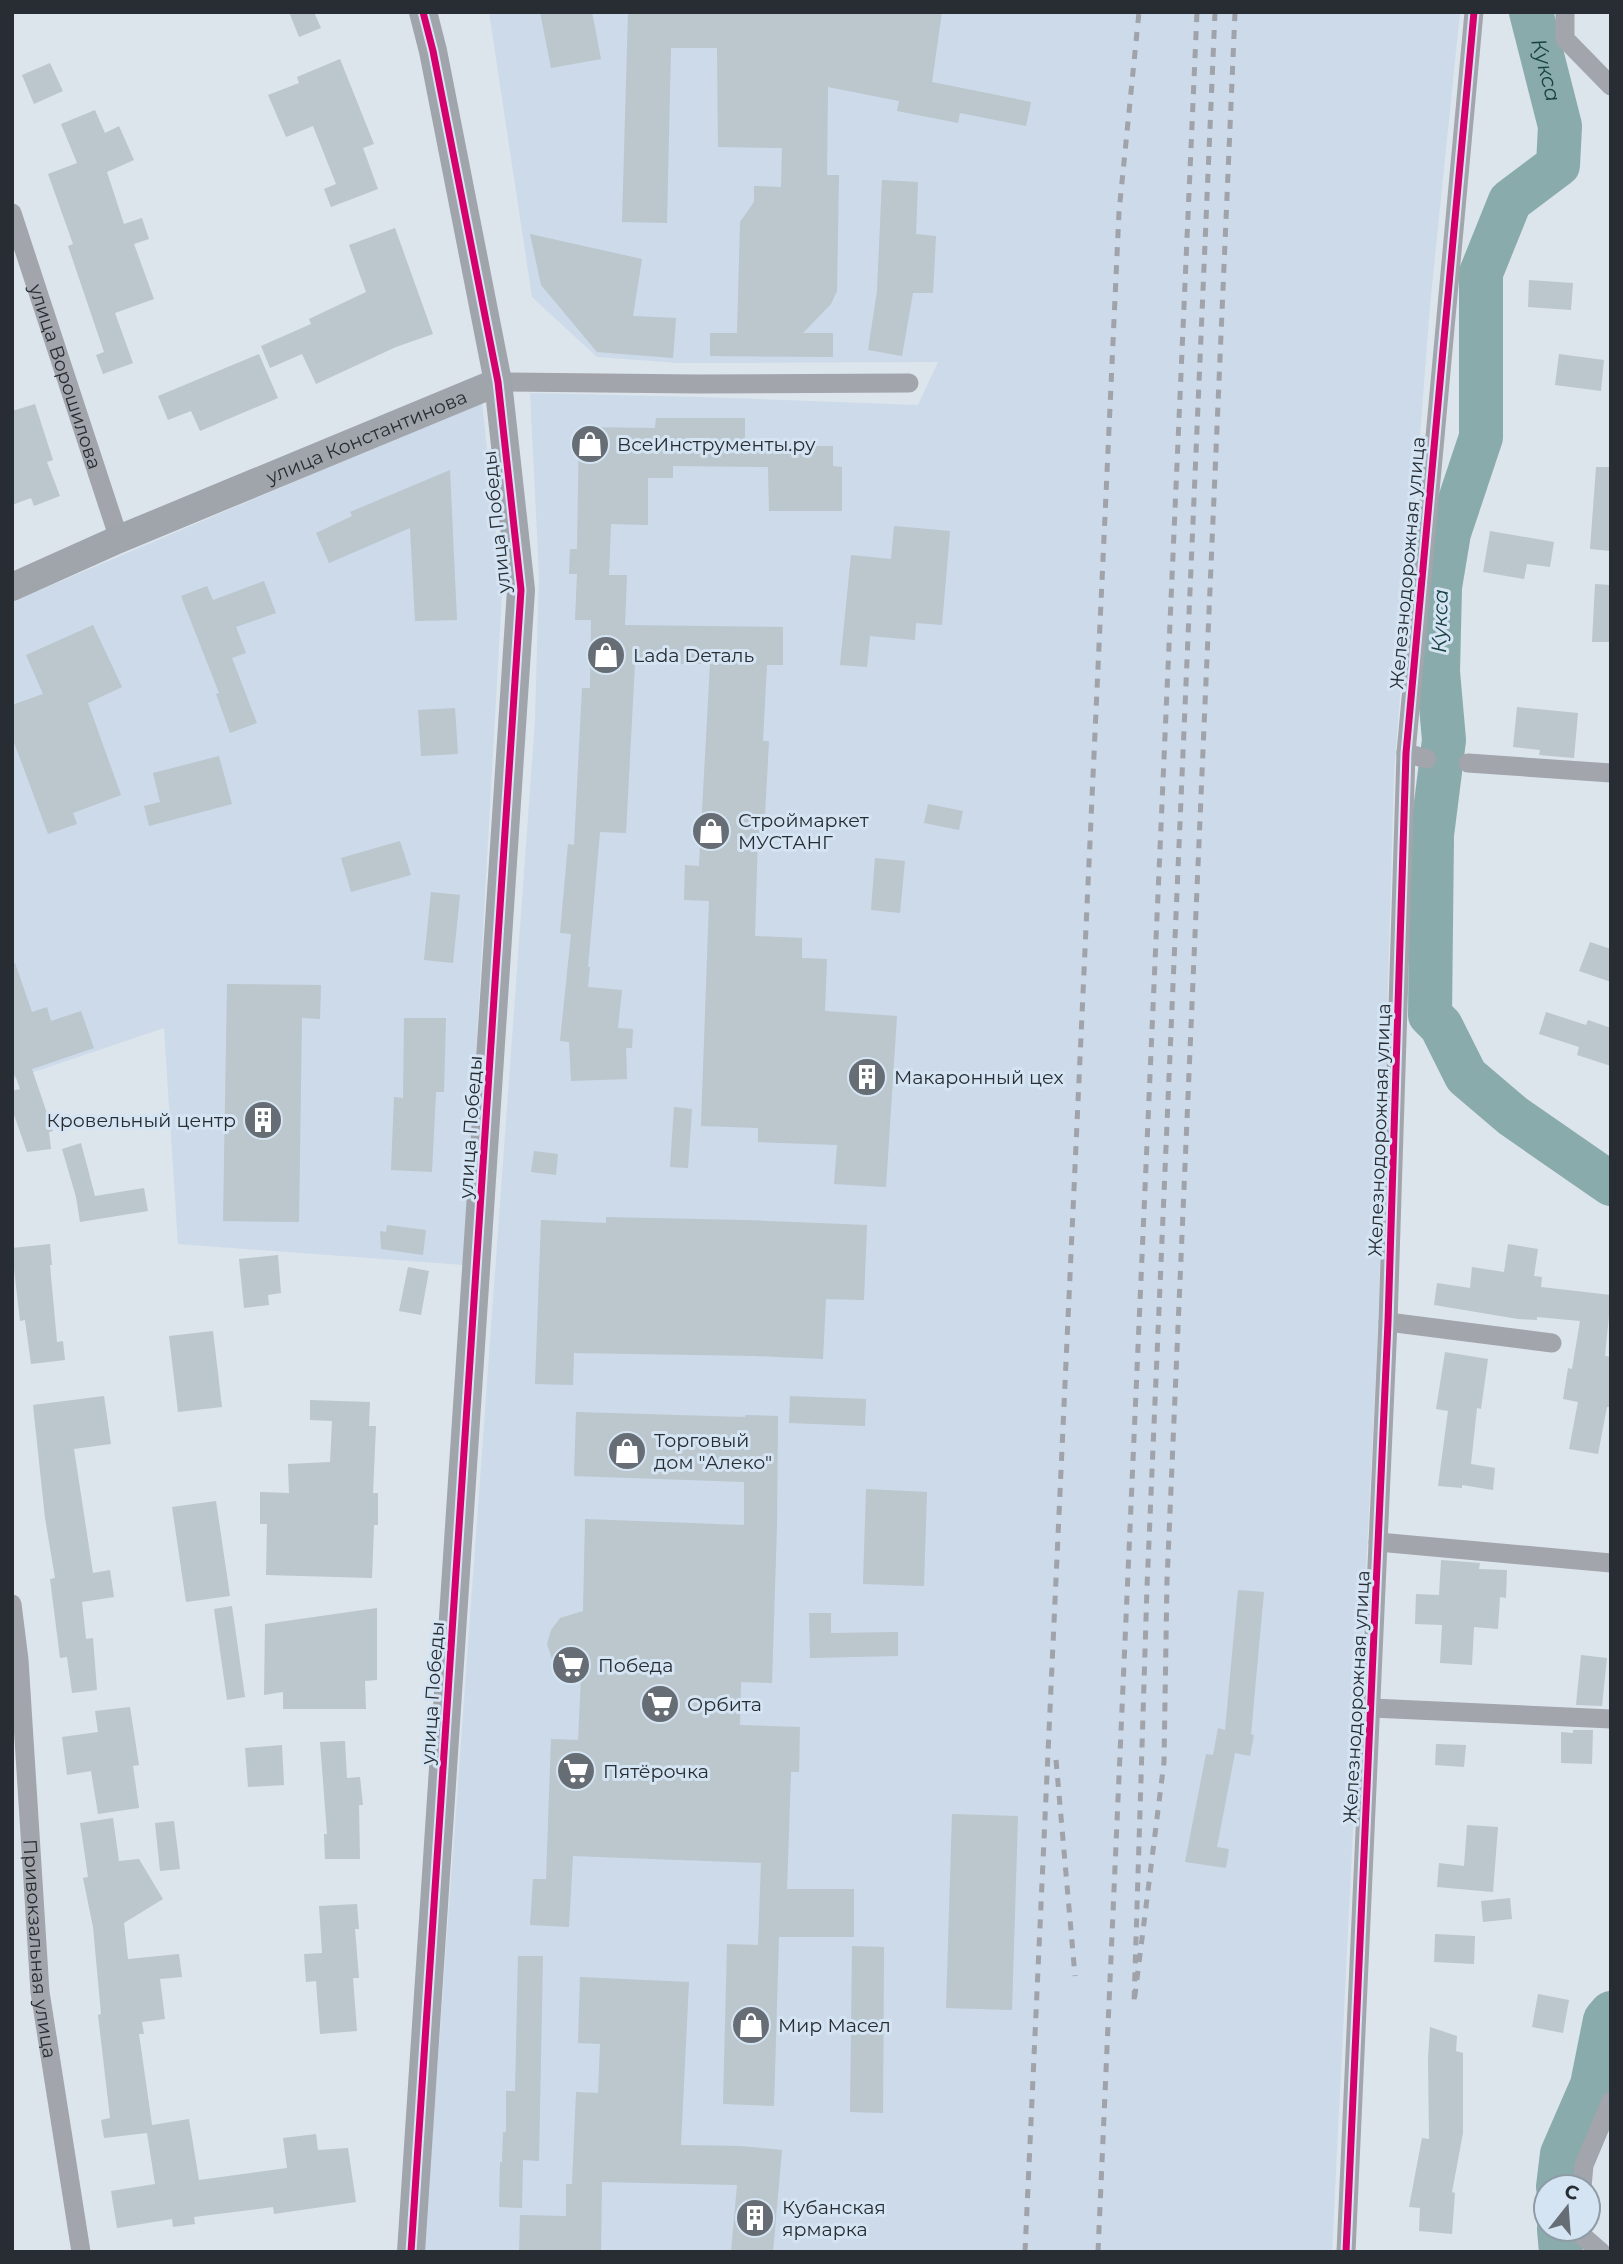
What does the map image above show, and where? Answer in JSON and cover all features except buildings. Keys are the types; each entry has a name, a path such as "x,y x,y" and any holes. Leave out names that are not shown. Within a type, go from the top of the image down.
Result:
{"street":[{"name":"улица Победы","path":"411,2252 521,590 498,382 436,64 423,12"},
{"name":"Железнодорожная улица","path":"1346,2252 1388,1322 1406,753 1474,12"},
{"path":"1565,12 1565,39 1611,86"},
{"name":"улица Ворошилова","path":"12,213 119,539"},
{"name":"улица Константинова","path":"12,587 119,539 498,382 909,383"},
{"path":"1406,753 1427,759"},
{"path":"1468,763 1611,773"},
{"path":"1388,1322 1552,1343"},
{"path":"1378,1542 1611,1563"},
{"name":"Привокзальная улица","path":"12,1604 19,1660 40,1992 81,2252"},
{"name":"Железнодорожная улица","path":"1372,1708 1611,1718"},
{"path":"1583,2173 1584,2165 1611,2101"}],"shaded area":[{"path":"489,12 1460,12 1430,305 1394,774 1378,1329 1332,2252 424,2252 535,721 539,575 530,393 918,405 938,362 679,363 597,357 532,297"},
{"path":"482,402 502,594 464,1265 178,1244 164,1028 13,1079 12,1076 12,602"}],"waterway":[{"name":"Кукса","path":"1531,12 1560,126 1558,165 1510,201 1481,273 1481,437 1449,533 1440,587 1438,672 1444,740 1432,835 1430,1015 1441,1026 1466,1076 1513,1116 1611,1184"},
{"name":"Кукса","path":"1560,2173 1562,2154 1592,2085 1605,2020 1611,2013"},
{"name":"Кукса","path":"1560,2243 1561,2252"}],"railway":[{"path":"1025,2252 1119,212 1139,12"},
{"path":"1098,2252 1197,12"},
{"path":"1215,12 1147,1587 1134,2003 1164,1762 1167,1581 1235,12"},
{"path":"1056,1760 1075,1976"}],"cycle path":[{"path":"411,2252 521,590 498,382 423,12"},
{"path":"1346,2252 1388,1322 1406,753 1474,12"}],"place":[{"name":"ВсеИнструменты.ру","path":"590,444"},
{"name":"Lada Dеталь","path":"606,655"},
{"name":"Строймаркет МУСТАНГ","path":"711,831"},
{"name":"Макаронный цех","path":"867,1077"},
{"name":"Кровельный центр","path":"263,1120"},
{"name":"Торговый дом \"Алеко\"","path":"627,1451"},
{"name":"Победа","path":"571,1665"},
{"name":"Орбита","path":"660,1704"},
{"name":"Пятёрочка","path":"576,1771"},
{"name":"Мир Масел","path":"751,2025"},
{"name":"Кубанская ярмарка","path":"755,2218"}]}
